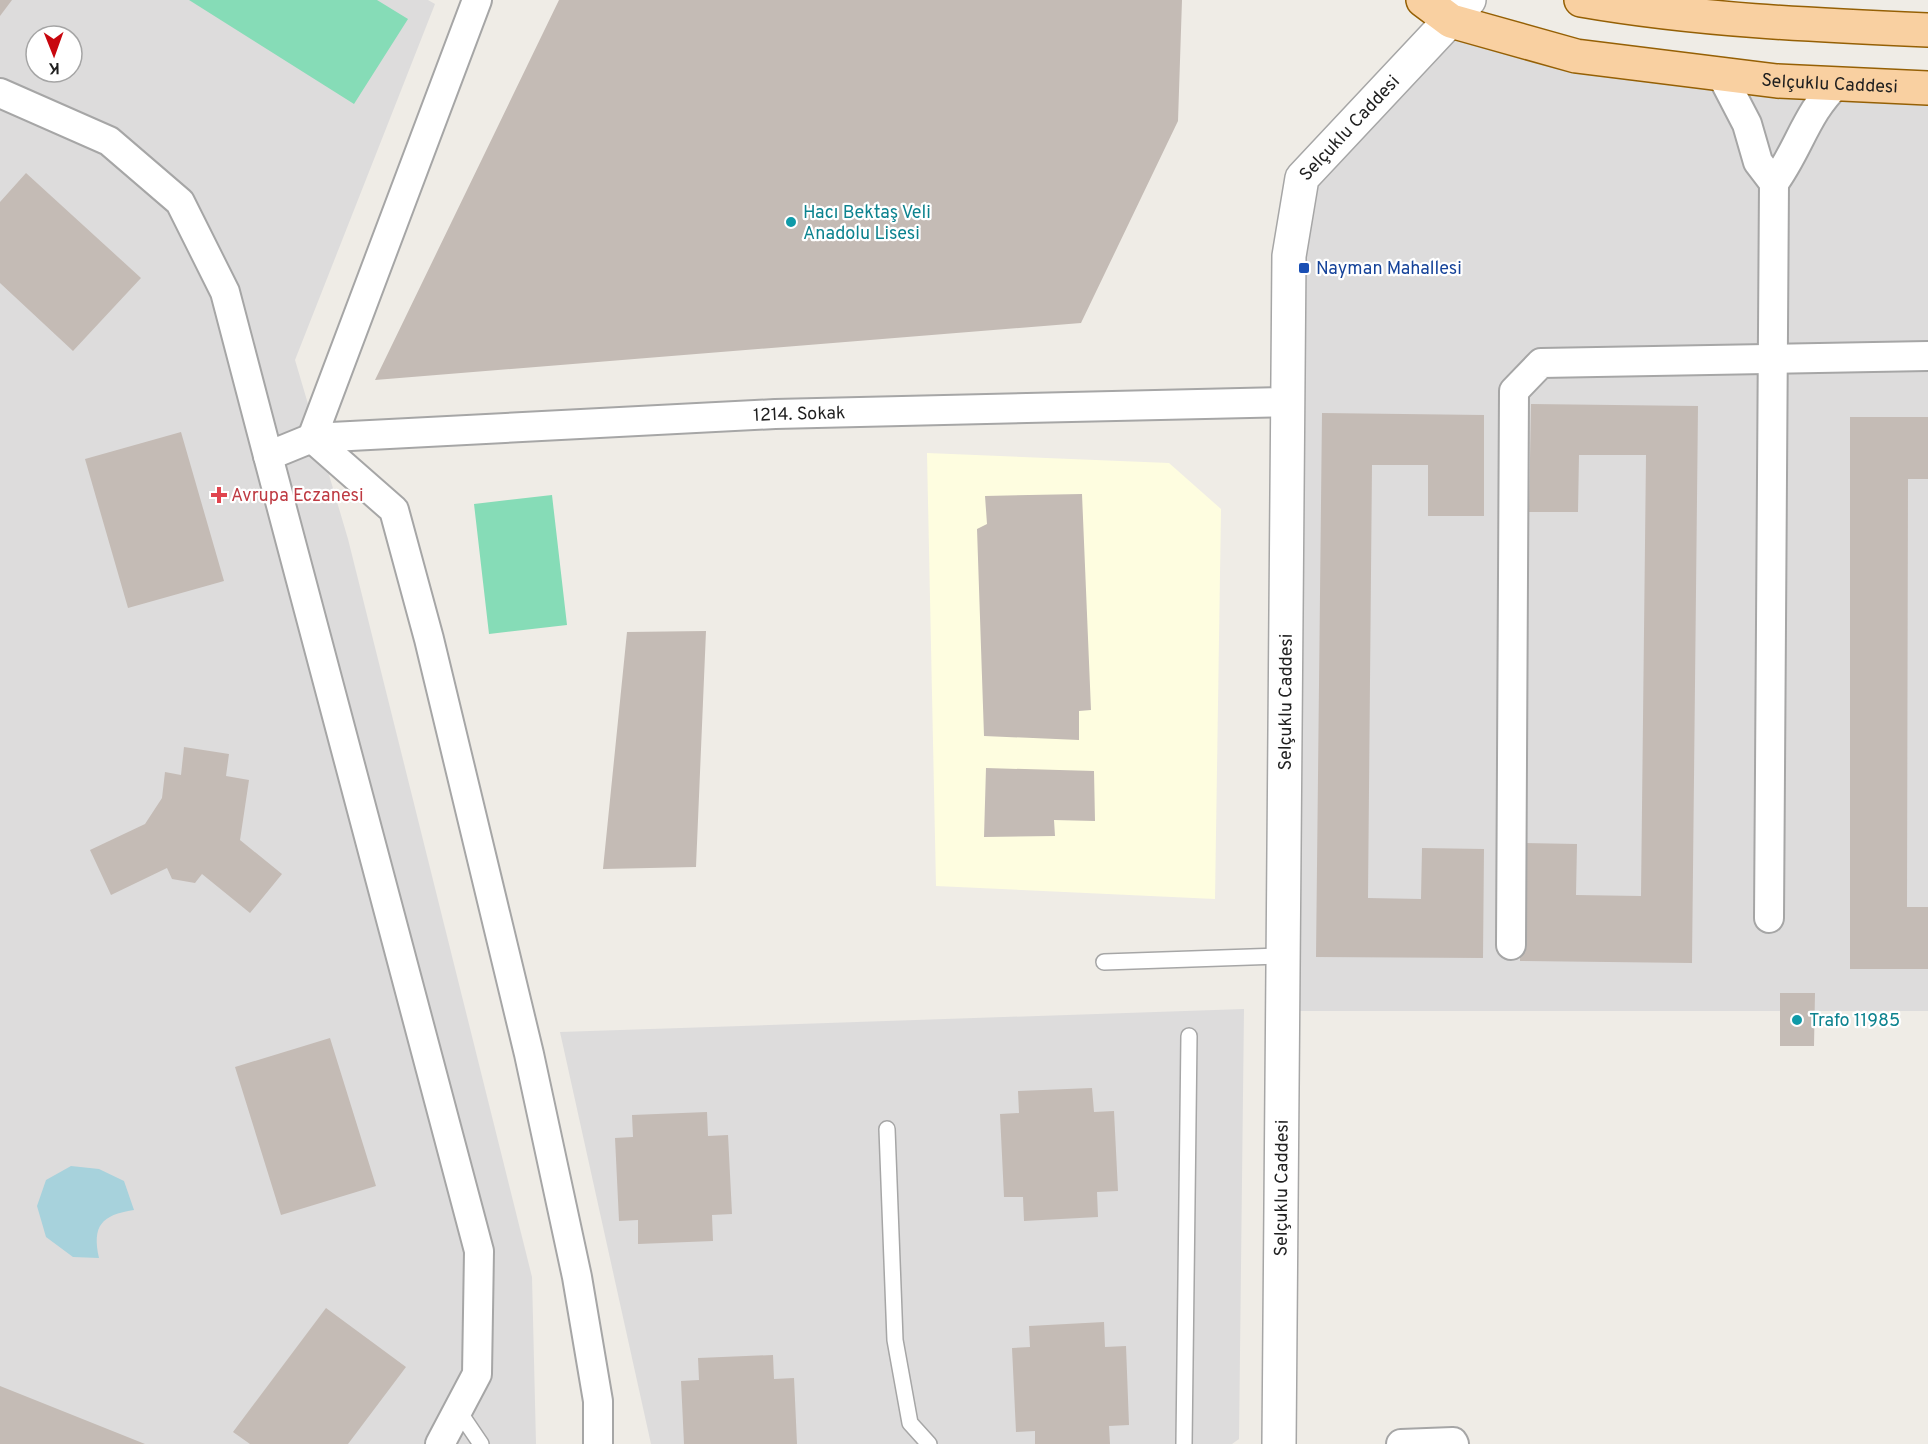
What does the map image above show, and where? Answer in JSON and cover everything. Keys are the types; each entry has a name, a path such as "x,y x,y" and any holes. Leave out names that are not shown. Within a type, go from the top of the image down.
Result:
{"main road":[{"name":"Selçuklu Caddesi","path":"1423,0 1460,10 1576,56 1777,81 1928,87"},
{"path":"1581,0 1777,23 1928,30"}],"street":[{"path":"477,0 312,438 394,510 429,639 529,1054 577,1277 598,1401 598,1444"},
{"name":"Selçuklu Caddesi","path":"1279,1444 1289,256 1302,178 1460,10"},
{"path":"1721,74 1747,124 1758,162 1774,183 1775,358 1769,918"},
{"path":"1774,183 1790,162 1798,139 1822,98 1837,84"},
{"path":"0,93 109,141 180,202 225,292 479,1251 477,1374 440,1444"},
{"path":"1511,945 1514,391 1542,363 1928,356"},
{"name":"1214. Sokak","path":"268,456 312,438 776,414 1288,402"},
{"path":"1401,1444 1453,1442 1454,1444"}],"lane":[{"path":"1104,962 1283,956"},
{"path":"1184,1444 1189,1036"},
{"path":"887,1129 895,1340 910,1423 929,1444"},
{"path":"458,1410 481,1444"}],"shaded area":[{"path":"0,0 428,0 435,4 295,360 348,539 532,1277 536,1444 0,1444"},
{"path":"1451,21 1576,56 1928,88 1928,1011 1283,1011 1302,178"},
{"path":"927,453 1169,463 1221,509 1215,899 936,886"},
{"path":"1244,1009 1239,1439 1232,1444 651,1444 560,1032"}],"green space":[{"path":"189,0 377,0 408,19 354,104"},
{"path":"552,495 567,625 489,634 474,504"}],"water":[{"path":"71,1166 99,1169 124,1181 134,1210 114,1215 101,1224 97,1238 99,1258 73,1257 46,1237 37,1206 46,1180"}],"building":[{"path":"0,0 12,0 0,16"},
{"name":"Hacı Bektaş Veli Anadolu Lisesi","path":"559,0 1182,0 1178,121 1081,323 375,380"},
{"path":"26,173 141,278 73,351 0,283 0,202"},
{"path":"1531,404 1698,406 1692,963 1520,961 1521,843 1577,844 1576,895 1641,896 1646,455 1579,455 1578,512 1529,512"},
{"path":"1322,413 1484,415 1484,516 1428,516 1428,465 1372,465 1368,898 1421,899 1422,848 1484,849 1483,958 1316,957"},
{"path":"1850,417 1928,417 1928,479 1908,479 1907,907 1928,907 1928,969 1850,969"},
{"path":"181,432 224,581 128,608 85,459"},
{"path":"1082,494 1091,710 1079,711 1079,740 984,736 977,529 987,524 985,496"},
{"path":"706,631 696,867 603,869 627,632"},
{"path":"184,747 229,754 226,776 249,780 240,840 282,874 250,913 202,874 195,883 172,879 167,868 111,895 90,850 145,824 162,798 165,772 181,775"},
{"path":"986,768 1094,771 1095,821 1054,820 1055,836 984,837"},
{"name":"Trafo 11985","path":"1780,993 1815,993 1814,1046 1780,1046"},
{"path":"330,1038 376,1186 281,1215 235,1067"},
{"path":"1092,1088 1094,1112 1114,1111 1118,1191 1097,1192 1098,1217 1024,1221 1023,1197 1004,1197 1000,1114 1019,1113 1018,1091"},
{"path":"707,1112 708,1136 728,1135 732,1214 712,1215 713,1241 638,1244 638,1220 619,1221 615,1138 633,1137 632,1115"},
{"path":"326,1308 406,1367 348,1444 250,1444 233,1432"},
{"path":"1104,1322 1105,1347 1126,1346 1129,1425 1109,1426 1110,1444 1035,1444 1035,1431 1016,1432 1012,1348 1030,1347 1029,1326"},
{"path":"773,1355 774,1379 794,1378 797,1444 684,1444 681,1381 699,1380 698,1358"},
{"path":"0,1386 145,1444 0,1444"}],"place":[{"name":"Hacı Bektaş Veli Anadolu Lisesi","path":"791,222"},
{"name":"Nayman Mahallesi","path":"1304,268"},
{"name":"Avrupa Eczanesi","path":"219,495"},
{"name":"Trafo 11985","path":"1797,1020"}]}
